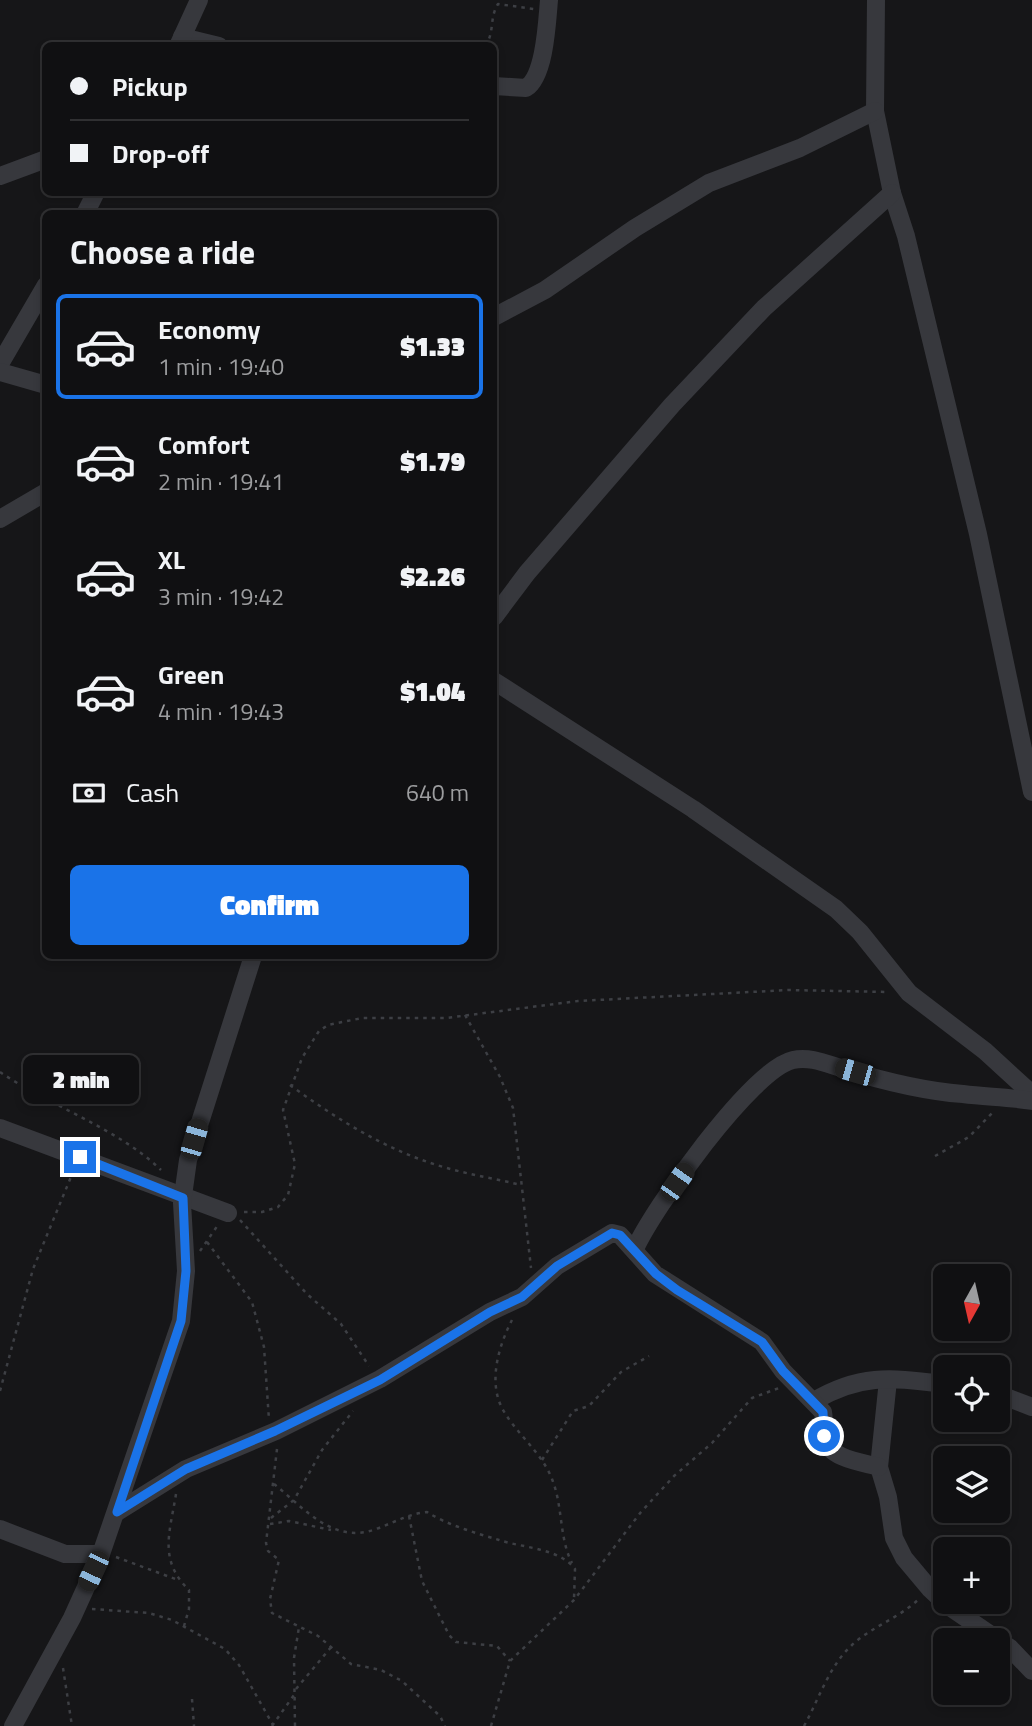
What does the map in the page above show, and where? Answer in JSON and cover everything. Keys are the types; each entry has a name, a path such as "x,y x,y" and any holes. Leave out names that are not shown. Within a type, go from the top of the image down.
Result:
{"street":[{"path":"180,41 199,0"},
{"path":"876,0 875,111 892,193 906,236 978,534 1032,792"},
{"path":"497,86 526,88 535,79 540,65 549,4"},
{"path":"497,315 545,290 635,228 709,183 800,148 875,111"},
{"path":"0,176 42,160"},
{"path":"497,613 527,573 681,396 764,308 892,193"},
{"path":"0,364 42,292"},
{"path":"0,372 42,384"},
{"path":"0,519 42,494"},
{"path":"497,683 693,809 836,909 860,932 909,993 985,1051 1032,1094"},
{"path":"13,1726 102,1554 181,1321 186,1271 179,1196 204,1102 252,959"},
{"path":"635,1249 641,1234 677,1182 731,1113 768,1075 790,1060 817,1060 918,1088 1032,1101"},
{"path":"0,1128 228,1213"},
{"path":"117,1512 179,1474 232,1447 275,1431 374,1382 490,1312 527,1293 557,1266 608,1233 616,1233 635,1249 656,1274 677,1290 762,1342 793,1381 823,1412 824,1436 831,1450 879,1467"},
{"path":"814,1401 840,1386 888,1380 933,1383"},
{"path":"888,1380 879,1467 888,1497 894,1538 904,1558 930,1589 947,1605 1010,1647 1032,1671"},
{"path":"1010,1399 1032,1407"},
{"path":"0,1529 65,1554 102,1554"}],"path":[{"path":"488,42 491,37 493,14 498,4 549,4"},
{"path":"374,1382 364,1358 341,1324 307,1294 234,1213 262,1212 278,1207 288,1195 295,1164 283,1110 290,1085 311,1043 328,1025 362,1018 425,1020 578,1001 789,990 856,989 909,993"},
{"path":"465,1015 511,1099 521,1185 527,1293 499,1344 497,1383 501,1406 542,1460 559,1499 567,1553 575,1569 574,1600"},
{"path":"0,1072 72,1115 114,1135 159,1167 179,1196"},
{"path":"290,1085 343,1122 410,1155 447,1168 521,1185"},
{"path":"935,1156 969,1137 1009,1097"},
{"path":"0,1391 33,1269 80,1157"},
{"path":"186,1271 228,1213"},
{"path":"207,1242 252,1302 264,1347 268,1377 267,1418 275,1431 274,1484 266,1547 279,1560 270,1607 282,1619 332,1646 351,1664 381,1670 402,1681 440,1716 445,1726"},
{"path":"542,1460 573,1411 589,1406 621,1372 649,1356"},
{"path":"491,1726 510,1661 574,1600 641,1512 689,1461 712,1443 745,1404 752,1398 793,1381"},
{"path":"271,1518 294,1500 321,1450 356,1407"},
{"path":"179,1474 166,1549 178,1580 190,1595 184,1626"},
{"path":"274,1484 335,1531"},
{"path":"270,1524 289,1521 335,1531 364,1533 427,1512 498,1540 568,1560 575,1569"},
{"path":"409,1516 422,1581 449,1635 456,1642 497,1646 510,1661"},
{"path":"102,1554 130,1560 178,1580"},
{"path":"804,1726 842,1655 854,1643 902,1615 930,1589"},
{"path":"77,1606 149,1614 184,1626 225,1650 239,1665 272,1725 314,1664 332,1646"},
{"path":"295,1726 294,1658 299,1627"},
{"path":"62,1666 72,1726"},
{"path":"192,1699 194,1726"}],"route":[{"path":"80,1157 183,1198 186,1271 181,1321 117,1512 186,1469 232,1447 275,1431 380,1380 490,1312 522,1297 557,1266 608,1233 620,1235 656,1274 677,1290 762,1342 783,1371 823,1412 824,1436"}]}
